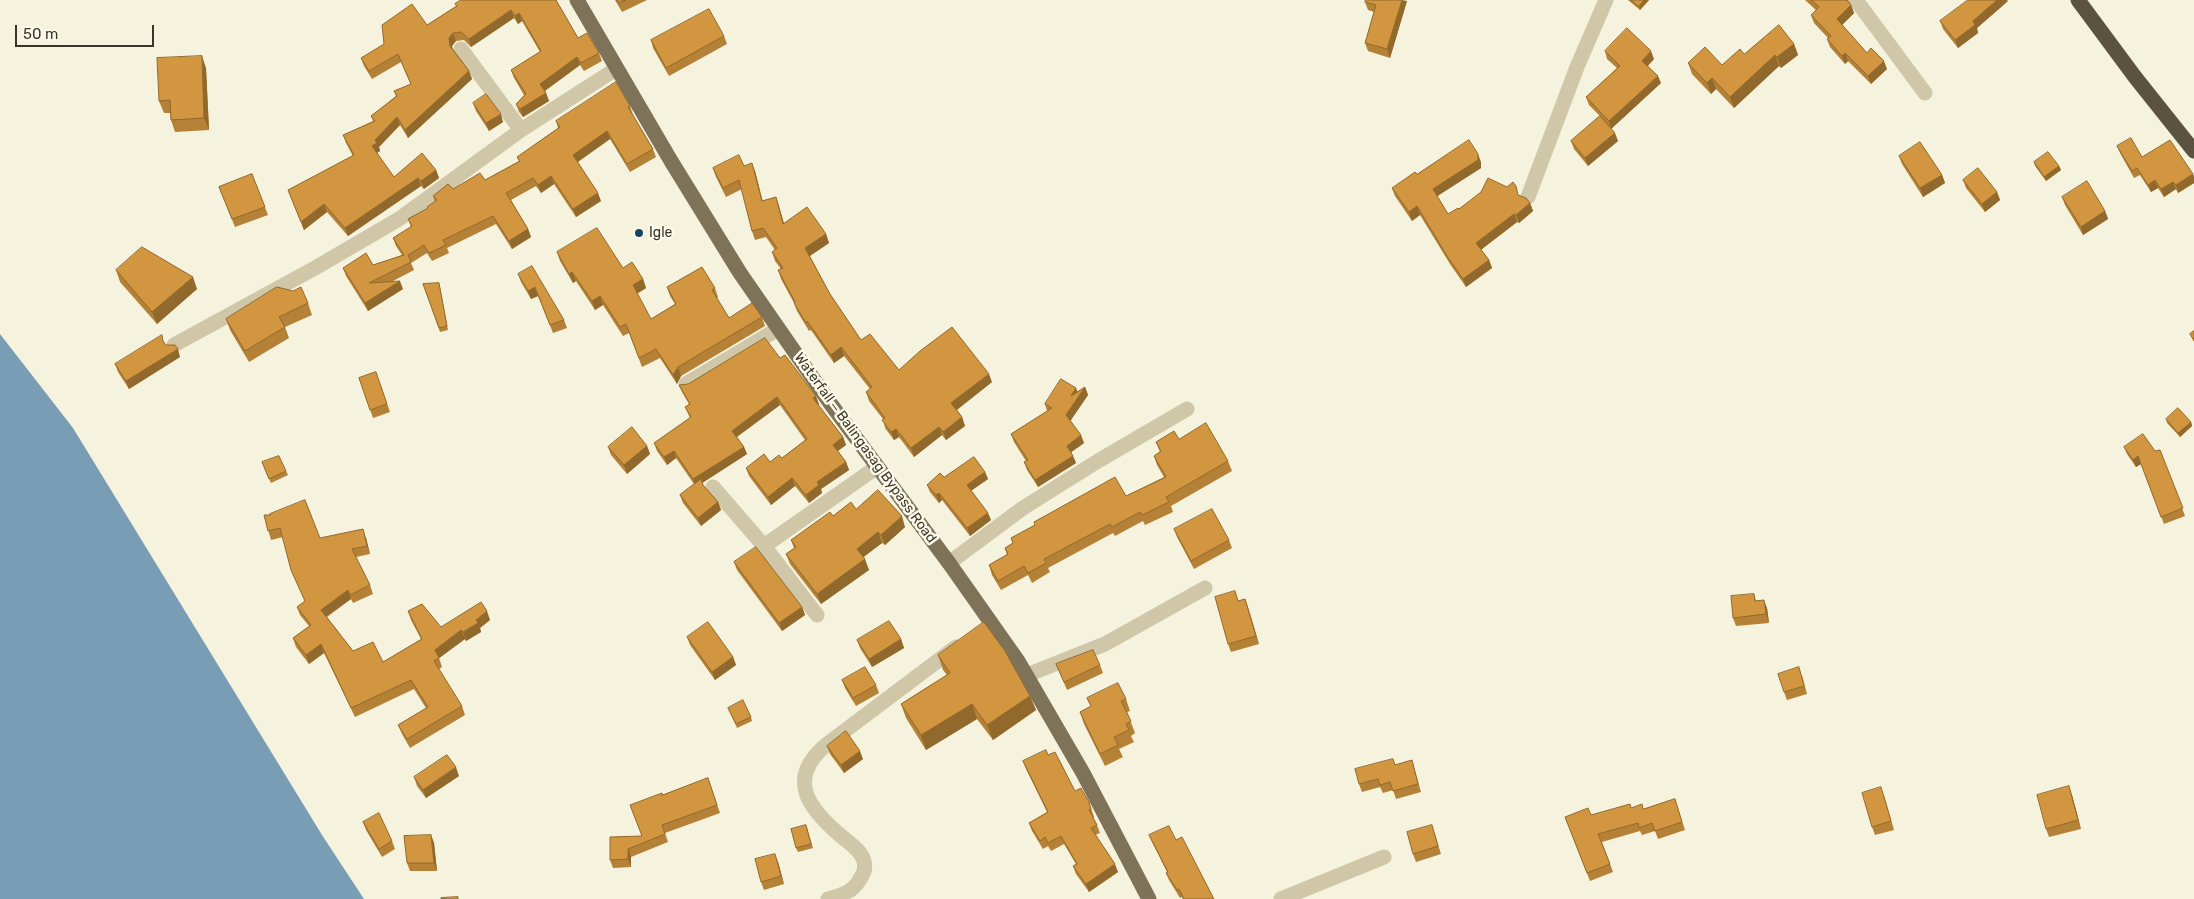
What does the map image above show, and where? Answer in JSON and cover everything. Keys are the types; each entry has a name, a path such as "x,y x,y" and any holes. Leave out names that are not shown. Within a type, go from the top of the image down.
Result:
{"highway":[{"path":"2078,0 2135,77 2194,151"}],"main road":[{"name":"Waterfall ‒ Balingasag Bypass Road","path":"577,0 616,69 740,273 877,467 991,620 1027,675 1083,773 1148,899"}],"street":[{"path":"1528,197 1577,67 1606,0"},
{"path":"1856,0 1925,93"},
{"path":"460,49 521,130"},
{"path":"174,345 316,268 398,219 521,130 616,69"},
{"path":"686,384 778,329"},
{"path":"949,563 1023,508 1187,409"},
{"path":"764,546 877,467"},
{"path":"713,487 764,546 817,615"},
{"path":"1027,675 1105,644 1205,588"},
{"path":"828,899 843,895 856,886 865,872 864,860 857,850 825,822 810,804 805,793 804,776 809,763 826,744 991,620"},
{"path":"1281,899 1384,857"}],"water":[{"path":"0,334 73,428 322,835 364,899 0,899"}],"building":[{"path":"461,0 556,0 578,38 587,33 599,53 581,63 577,57 540,84 546,93 520,109 516,104 526,94 511,70 541,51 519,13 515,16 511,10 469,39 461,32 453,33 449,38 450,46 469,71 405,130 397,117 375,140 377,143 372,146 394,177 422,153 436,170 421,181 418,178 345,228 324,204 301,222 288,190 354,155 343,135 375,121 371,116 397,96 394,91 411,84 398,54 369,71 361,58 384,44 382,25 412,4 427,25 457,6 455,4"},
{"path":"1366,0 1402,0 1387,49 1365,43 1376,5 1365,2"},
{"path":"1631,0 1644,0 1639,6"},
{"path":"1811,0 1847,0 1851,5 1837,19 1867,53 1871,48 1884,61 1868,76 1845,53 1842,56 1827,39 1831,36 1811,15 1819,7"},
{"path":"1968,0 1997,0 1973,21 1975,25 1955,40 1940,21"},
{"path":"709,9 724,36 666,68 651,40"},
{"path":"1779,25 1794,44 1777,57 1775,55 1730,97 1712,78 1707,83 1688,63 1705,47 1722,65 1740,49 1744,54"},
{"path":"1627,28 1651,51 1642,61 1658,76 1609,121 1586,97 1620,66 1605,51"},
{"path":"202,56 204,118 171,120 170,100 159,101 157,58"},
{"path":"616,82 630,106 628,107 653,149 627,164 607,131 573,155 598,193 573,209 551,176 538,185 533,178 506,193 528,229 509,241 493,216 443,240 446,245 429,253 424,245 408,255 411,262 369,283 400,281 365,303 343,268 366,253 373,265 404,255 393,238 412,226 408,219 428,208 437,200 433,196 448,184 453,189 480,173 485,180 520,161 517,157 560,127 556,121"},
{"path":"486,94 501,114 486,123 473,103"},
{"path":"1600,116 1615,133 1585,158 1571,141"},
{"path":"2131,138 2142,157 2170,140 2193,174 2176,185 2173,182 2161,189 2155,180 2148,185 2137,168 2132,171 2117,146"},
{"path":"1469,140 1478,154 1478,160 1433,189 1448,214 1459,209 1481,192 1488,178 1507,187 1513,182 1518,195 1526,198 1530,203 1476,243 1489,260 1463,279 1417,206 1409,212 1392,188"},
{"path":"1920,142 1942,175 1920,188 1899,156"},
{"path":"2048,152 2059,166 2044,177 2034,162"},
{"path":"739,155 744,166 752,163 762,201 776,197 783,224 807,207 826,234 805,248 830,294 861,340 870,334 899,370 920,351 952,327 989,374 951,403 962,417 943,432 939,427 911,448 896,429 891,432 882,420 885,418 866,392 872,387 841,347 831,355 807,321 806,323 778,270 783,268 772,252 777,248 763,228 752,231 739,180 723,188 713,168"},
{"path":"1978,168 1997,192 1982,204 1963,180"},
{"path":"252,174 265,207 232,219 219,187"},
{"path":"2087,181 2105,211 2081,227 2062,197"},
{"path":"597,228 623,268 632,262 643,279 633,285 651,319 676,304 667,287 702,267 715,288 712,290 729,318 752,303 762,317 678,367 673,375 656,349 639,358 626,324 620,327 600,296 592,301 572,272 569,274 557,252"},
{"path":"142,247 193,277 152,312 116,270"},
{"path":"532,266 564,320 550,325 535,287 528,291 518,274"},
{"path":"439,283 447,326 439,328 423,284"},
{"path":"277,287 293,291 301,287 308,303 279,317 285,327 245,351 226,319"},
{"path":"2194,331 2194,341 2190,334"},
{"path":"162,335 166,345 175,345 178,349 126,381 115,364"},
{"path":"765,338 780,358 785,355 816,396 813,398 843,437 833,445 846,462 817,482 819,485 806,495 792,478 768,497 746,468 764,454 770,462 779,455 782,458 807,439 777,397 732,431 744,447 693,479 674,451 664,457 654,443 691,417 685,407 690,404 679,385 688,384"},
{"path":"376,372 387,404 370,410 359,378"},
{"path":"1061,379 1076,388 1071,396 1085,387 1066,415 1081,435 1067,446 1073,456 1035,480 1024,462 1028,460 1011,434 1052,408 1045,404"},
{"path":"2178,408 2191,422 2178,433 2166,419"},
{"path":"1206,423 1228,461 1166,497 1169,502 1142,515 1140,512 1112,527 1110,524 1044,559 1046,563 1028,573 1024,566 998,581 989,565 1008,554 1005,548 1013,543 1011,538 1035,525 1034,522 1115,477 1126,496 1166,477 1154,456 1161,451 1156,442 1174,431 1179,439"},
{"path":"632,427 647,446 624,465 608,447"},
{"path":"2143,434 2155,451 2160,450 2183,508 2161,517 2138,456 2133,460 2124,447"},
{"path":"279,456 286,471 269,479 262,462"},
{"path":"974,457 985,472 967,485 988,513 967,528 939,493 936,495 927,485 940,473 944,477"},
{"path":"701,479 703,485 718,502 698,518 680,495"},
{"path":"878,490 902,516 881,535 878,532 857,549 865,559 817,594 786,554 796,547 791,540 830,512 833,516 851,502 856,509"},
{"path":"305,500 320,538 363,529 367,546 352,549 370,585 350,595 348,590 321,610 353,651 373,642 383,662 422,639 408,611 422,604 441,627 481,602 487,611 476,620 478,623 463,632 461,630 435,650 439,658 434,661 462,706 407,739 398,725 428,707 411,680 351,708 321,644 306,655 293,638 311,625 297,607 305,601 291,570 280,528 268,531 264,515 271,515"},
{"path":"1212,509 1229,540 1191,561 1174,529"},
{"path":"756,547 802,607 779,623 734,562"},
{"path":"1235,591 1238,601 1245,599 1256,636 1228,644 1215,597"},
{"path":"1754,594 1755,601 1764,600 1766,614 1733,618 1731,596"},
{"path":"889,621 901,639 869,659 857,640"},
{"path":"708,622 733,657 712,672 687,637"},
{"path":"984,622 1005,651 1030,696 987,725 972,704 921,735 901,704 950,673 938,655"},
{"path":"1093,650 1100,665 1064,682 1056,664"},
{"path":"865,667 876,685 853,698 842,680"},
{"path":"1799,667 1804,686 1784,692 1778,674"},
{"path":"1118,683 1126,699 1121,701 1131,721 1126,724 1129,730 1114,737 1118,745 1100,754 1080,712 1091,706 1087,698"},
{"path":"743,700 751,717 736,724 728,708"},
{"path":"846,731 860,751 841,765 827,746"},
{"path":"1046,750 1048,755 1055,752 1075,791 1081,788 1089,802 1091,809 1089,810 1097,825 1091,828 1115,864 1086,884 1073,866 1077,864 1061,836 1048,843 1045,837 1040,841 1029,823 1048,812 1023,761"},
{"path":"447,755 456,767 423,790 414,777"},
{"path":"1393,759 1395,765 1412,760 1418,784 1393,791 1390,782 1380,785 1378,779 1359,784 1355,769"},
{"path":"708,778 717,805 662,825 665,834 628,849 628,859 610,860 610,837 642,836 630,805"},
{"path":"2069,786 2078,820 2046,829 2037,795"},
{"path":"1881,787 1891,821 1872,827 1862,793"},
{"path":"1675,799 1682,822 1655,831 1652,823 1639,828 1638,823 1598,834 1610,864 1587,873 1565,817 1588,808 1591,815 1630,804 1631,808 1642,804 1643,809"},
{"path":"379,813 392,841 379,849 363,822"},
{"path":"806,825 811,844 796,848 791,829"},
{"path":"1432,825 1438,846 1413,854 1407,832"},
{"path":"1169,826 1176,840 1182,837 1214,899 1184,899 1179,889 1177,890 1166,873 1168,872 1149,835"},
{"path":"431,835 434,863 407,863 404,836"},
{"path":"775,854 781,876 761,882 755,859"},
{"path":"458,897 458,899 441,899 441,898"}],"place":[{"name":"Igle","path":"639,233"}]}
